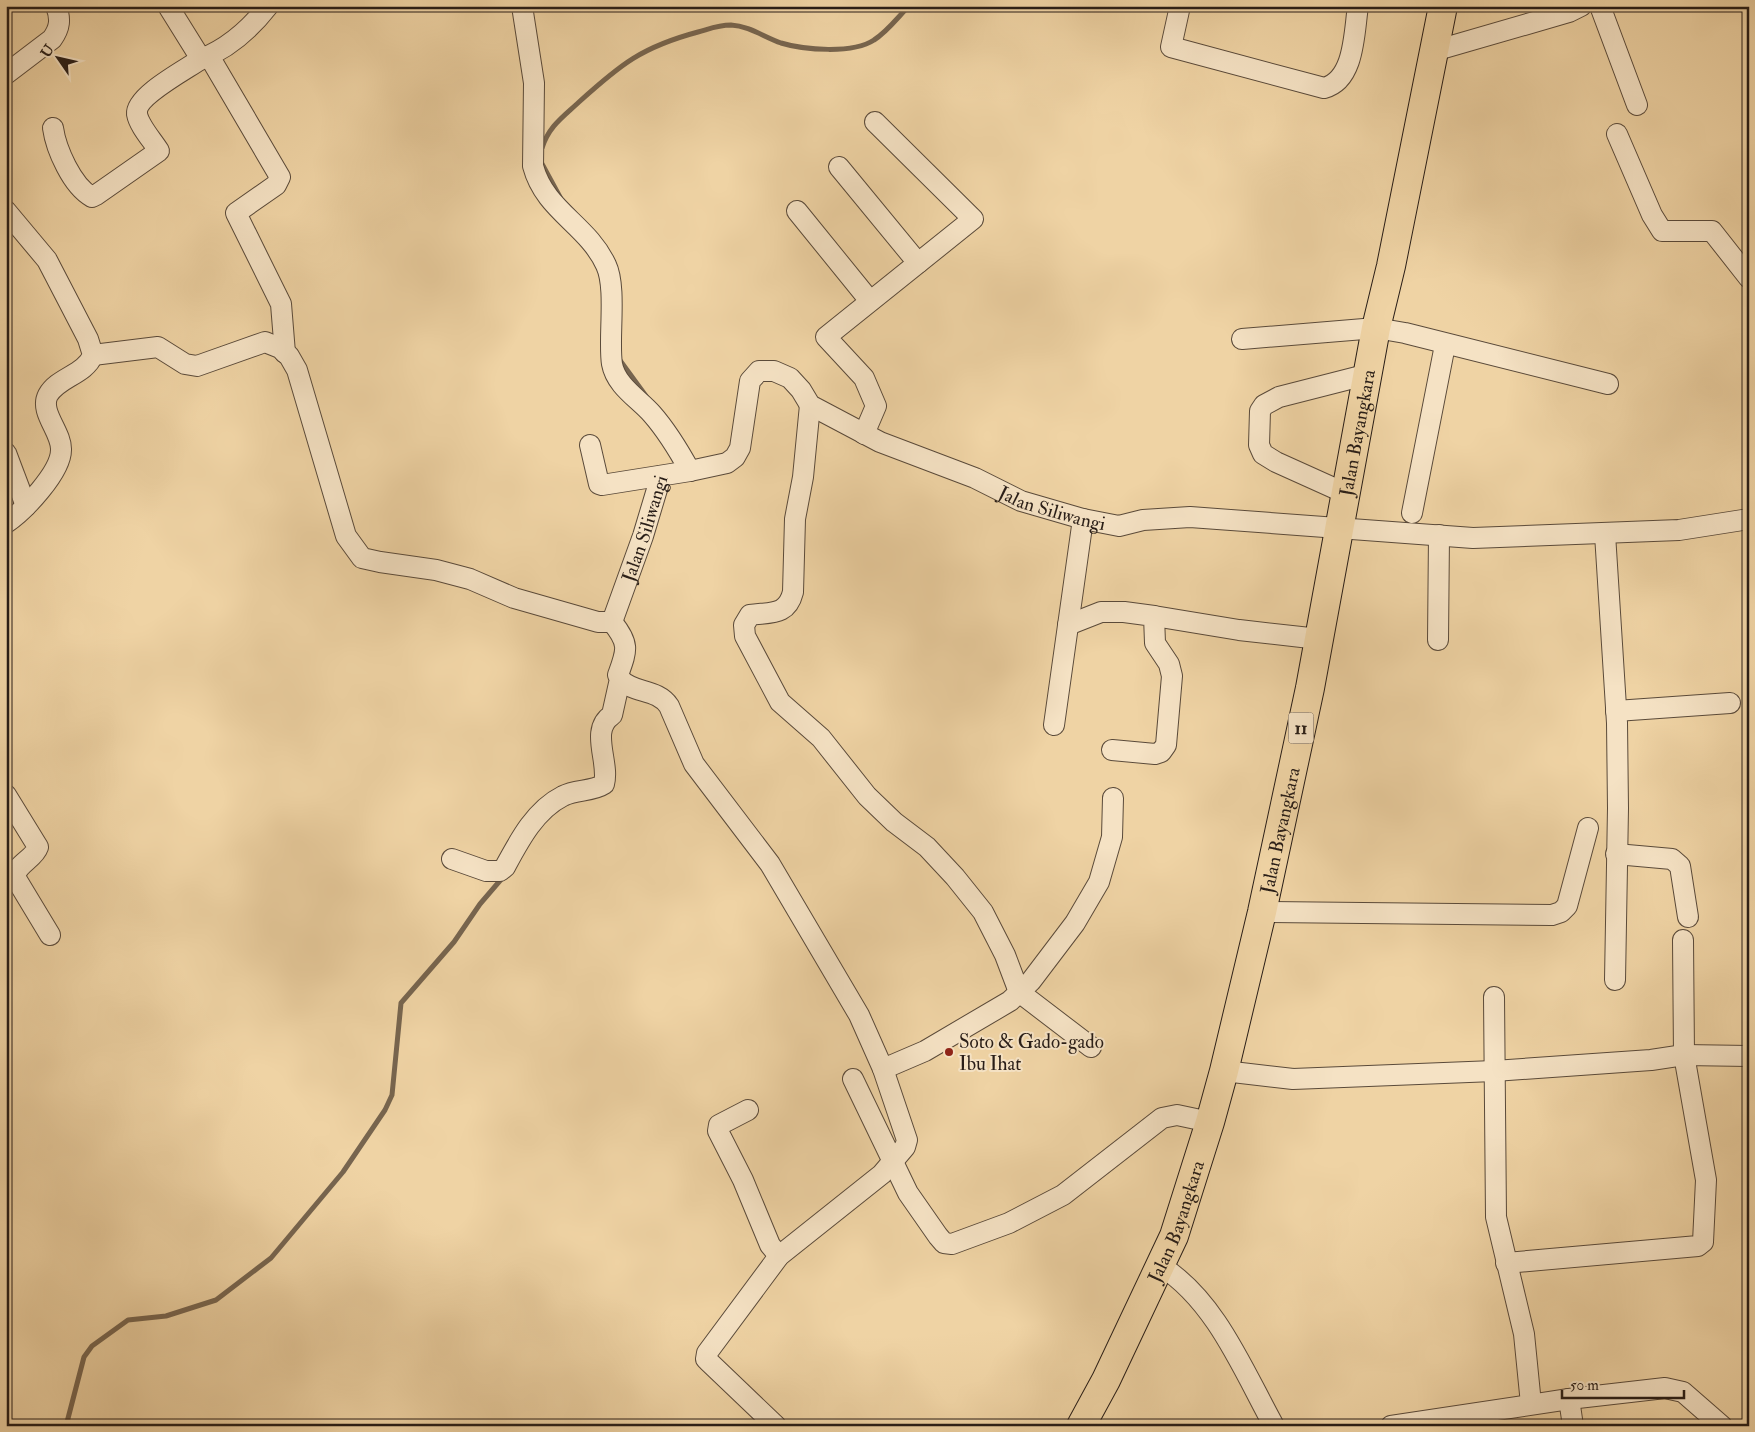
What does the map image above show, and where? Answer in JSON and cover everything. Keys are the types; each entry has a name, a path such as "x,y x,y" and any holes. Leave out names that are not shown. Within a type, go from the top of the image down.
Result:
{"highway":[{"name":"Jalan Bayangkara","path":"1081,1426 1161,1266 1174,1236 1224,1071 1262,912 1319,639 1376,328 1391,266 1443,6"}],"street":[{"path":"6,74 52,38 60,19 56,6"},
{"path":"168,6 205,58 280,177 276,185 236,212 282,304 285,353"},
{"path":"53,128 55,146 80,189 92,197 96,195 159,151 138,117 138,106 145,96 247,31 268,6"},
{"path":"522,6 534,83 532,166 536,178 545,195 590,238 607,267 613,338 612,364 618,378 652,414 679,451 690,471"},
{"path":"1180,6 1171,47 1324,88 1333,86 1344,74 1358,6"},
{"path":"1434,51 1569,12 1581,6"},
{"path":"1600,6 1637,105"},
{"path":"864,434 876,406 864,378 826,337 973,219 875,122"},
{"path":"1617,134 1652,215 1662,231 1712,231 1749,278"},
{"path":"839,167 918,263"},
{"path":"6,211 47,260 88,339 93,355"},
{"path":"796,211 870,301"},
{"path":"1242,339 1376,328 1405,333 1445,345 1608,384"},
{"path":"6,523 26,506 50,476 60,456 59,435 46,408 48,396 58,385 86,366 93,355 153,346 185,364 197,366 258,343 271,343 285,353 297,370 346,536 362,558 436,570 470,579 514,598 609,622 623,635 626,648 618,675 620,679 612,715 604,723 605,780 603,785 564,795 552,803 526,830 505,867 500,871 486,871 452,859"},
{"path":"1412,513 1445,345"},
{"name":"Jalan Siliwangi","path":"609,622 643,536 661,476 727,462 735,457 740,448 750,381 759,372 774,371 790,378 801,390 810,405 880,442 975,478 1021,501 1083,520 1119,526 1143,520 1190,517 1340,526 1473,538 1679,530 1749,519"},
{"path":"1347,494 1276,462 1263,454 1259,445 1260,411 1270,401 1286,395 1369,374"},
{"path":"810,405 795,519 793,592 791,602 781,611 750,615 744,626 745,636 780,702 821,738 867,796 894,822 927,847 955,877 977,905 1005,955 1019,992 1091,1048"},
{"path":"590,445 599,484 661,476"},
{"path":"6,453 26,506"},
{"path":"1054,725 1083,520"},
{"path":"1605,534 1616,711 1618,808 1615,980"},
{"path":"1438,640 1439,535"},
{"path":"1068,626 1101,612 1124,612 1239,630 1319,639"},
{"path":"1112,750 1155,754 1161,752 1166,745 1172,676 1169,664 1155,643 1154,616"},
{"path":"620,679 627,685 659,695 669,706 694,764 770,864 859,1015 883,1069 907,1140 905,1148 893,1164 779,1256 706,1356 708,1361 776,1426"},
{"path":"1616,711 1730,703"},
{"path":"6,795 38,847 36,852 16,871 15,877 50,935"},
{"path":"883,1069 925,1051 1010,1001 1031,981 1065,937 1099,882 1112,837 1113,798"},
{"path":"1262,912 1552,915 1561,912 1567,906 1588,828"},
{"path":"1616,854 1672,859 1677,862 1680,866 1688,917"},
{"path":"1506,1263 1698,1246 1703,1242 1706,1180 1684,1055 1683,940"},
{"path":"1494,997 1496,1217 1524,1334 1531,1404"},
{"path":"1224,1071 1293,1079 1494,1071 1650,1060 1684,1055 1749,1056"},
{"path":"853,1079 908,1193 944,1243 952,1244 1009,1223 1063,1195 1162,1118 1177,1115 1210,1122"},
{"path":"748,1110 719,1125 718,1131 744,1180 770,1245 779,1256"},
{"path":"1161,1266 1180,1278 1211,1314 1274,1426"},
{"path":"1391,1426 1531,1404 1673,1388 1683,1392 1722,1426"},
{"path":"1569,1399 1573,1426"}],"waterway":[{"path":"542,148 548,134 557,122 607,77 633,58 662,44 714,27 731,25 744,27 781,43 815,49 841,49 865,44 879,37 909,6"},
{"path":"541,162 560,197"},
{"path":"619,359 646,396"},
{"path":"66,1426 84,1357 92,1346 128,1320 166,1316 216,1300 271,1258 343,1172 385,1110 392,1095 401,1003 454,942 480,904 504,876"}],"place":[{"name":"Soto & Gado-gado Ibu Ihat","path":"949,1052"}]}
